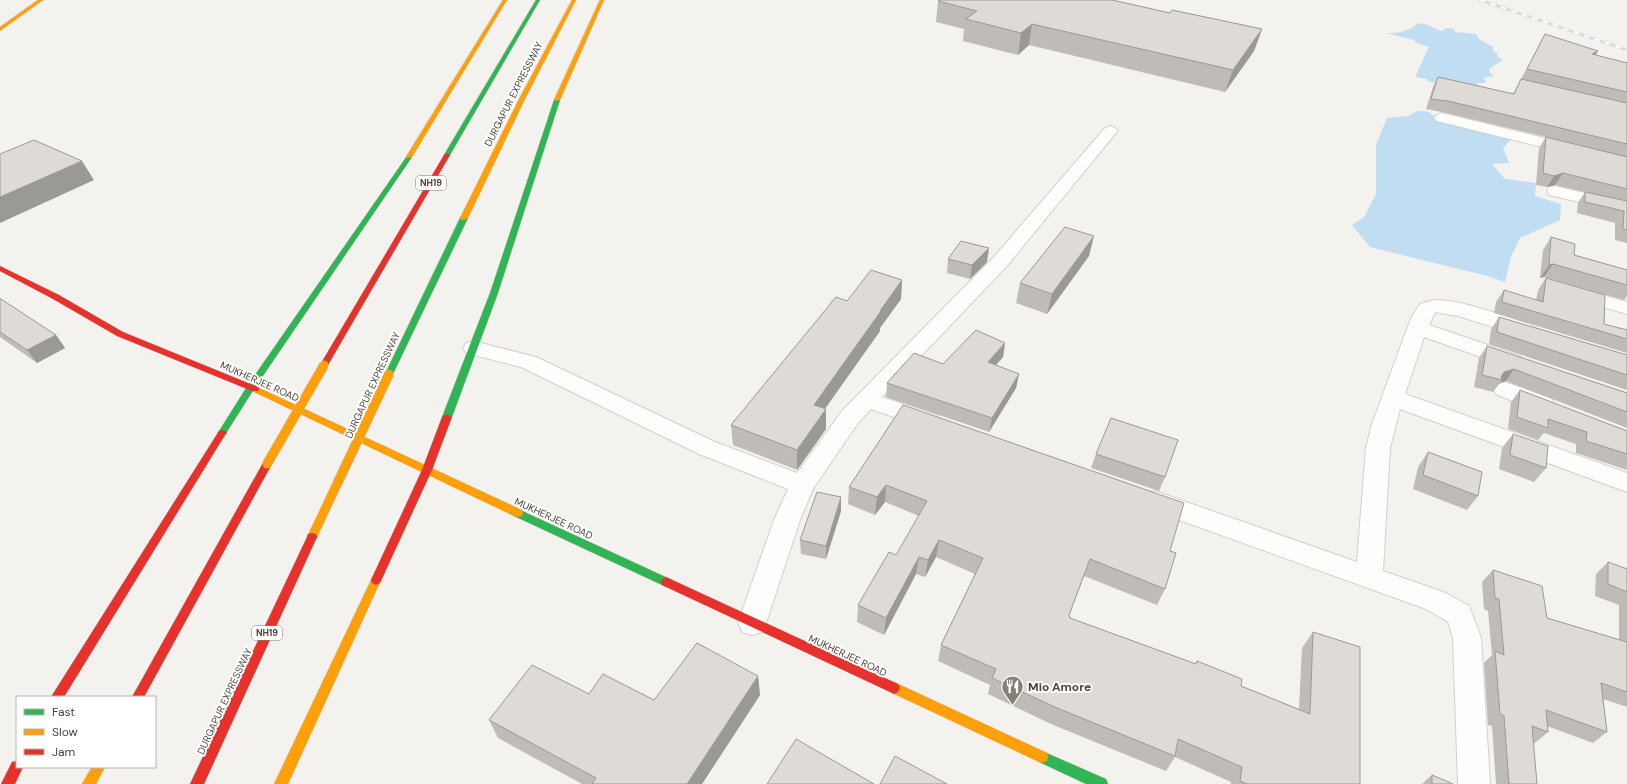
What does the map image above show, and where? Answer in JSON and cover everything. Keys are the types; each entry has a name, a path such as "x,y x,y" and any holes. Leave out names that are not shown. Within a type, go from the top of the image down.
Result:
{"main road":[{"path":"0,28 41,0"},
{"path":"58,696 251,387 402,169 505,0"},
{"name":"NH19","path":"139,696 267,464 538,0"},
{"name":"DURGAPUR EXPRESSWAY","path":"197,784 389,374 522,99 574,0"},
{"path":"280,784 427,470 494,293 558,96 602,0"},
{"name":"MUKHERJEE ROAD","path":"0,268 56,297 120,334 251,387 752,623 1101,784"},
{"path":"8,784 16,768"},
{"path":"90,784 98,768"}],"street":[{"path":"1442,118 1627,163"},
{"path":"752,623 787,520 802,486 850,417 1000,262 1110,131"},
{"path":"1555,191 1627,208"},
{"path":"1559,288 1627,308"},
{"path":"1369,576 1378,448 1383,424 1418,328 1427,308 1434,305 1451,308 1545,337"},
{"path":"1418,328 1530,367"},
{"path":"473,348 528,362 707,448 802,486"},
{"path":"1505,390 1562,412"},
{"path":"1393,398 1627,483"},
{"path":"867,400 949,429"},
{"path":"1137,494 1369,576 1436,601 1459,614 1467,638 1474,784"}],"water":[{"path":"1418,23 1429,25 1442,31 1447,28 1454,29 1455,32 1476,34 1479,39 1493,47 1493,51 1498,54 1497,57 1503,60 1490,68 1489,72 1494,76 1483,78 1486,81 1485,83 1476,83 1481,89 1469,94 1428,81 1427,79 1415,77 1429,47 1417,43 1414,40 1386,33 1408,30"},
{"path":"1417,111 1429,112 1436,117 1514,136 1503,148 1509,163 1492,164 1505,179 1536,183 1535,196 1561,204 1560,220 1520,238 1511,257 1505,282 1487,276 1370,247 1352,225 1364,217 1376,194 1376,145 1387,118 1408,116"}],"building":[{"path":"1112,0 1170,13 1172,10 1262,29 1233,70 1032,24 1021,33 966,19 977,11 938,1"},
{"path":"1545,34 1598,51 1592,54 1627,63 1627,92 1527,69"},
{"path":"1438,77 1514,94 1521,79 1627,103 1627,144 1448,101 1431,99"},
{"path":"1546,137 1627,157 1627,189 1563,173 1554,176 1543,173"},
{"path":"34,140 82,161 0,197 0,154"},
{"path":"1585,192 1627,201 1627,230 1623,229 1624,211 1585,202"},
{"path":"1065,227 1094,236 1052,294 1020,283"},
{"path":"1551,237 1575,244 1574,255 1627,270 1627,285 1553,264 1549,265"},
{"path":"961,241 989,248 972,265 948,259"},
{"path":"871,270 902,280 814,405 826,409 797,450 731,425 836,297 847,301"},
{"path":"1546,278 1605,295 1604,324 1627,330 1627,339 1502,302 1504,290 1543,302"},
{"path":"0,299 56,335 27,350 0,332"},
{"path":"1499,317 1627,355 1627,375 1497,332"},
{"path":"976,330 1005,343 988,362 1019,374 992,418 887,383 914,353 943,364"},
{"path":"1487,346 1627,393 1627,412 1514,369 1504,372 1501,377 1502,380 1482,375"},
{"path":"1520,390 1627,431 1627,454 1586,441 1587,432 1548,419 1548,428 1517,417"},
{"path":"903,405 1184,503 1170,551 1176,553 1165,589 1090,559 1069,615 1070,618 1196,664 1197,661 1242,679 1241,686 1310,714 1313,632 1360,647 1360,784 1247,784 1240,781 1242,767 1178,739 1175,756 1057,708 992,678 996,669 941,645 983,558 939,540 928,560 919,557 886,618 858,605 889,552 896,555 927,501 886,485 877,497 849,487"},
{"path":"1111,418 1178,440 1165,477 1096,454"},
{"path":"1513,434 1548,446 1546,468 1510,455"},
{"path":"1428,452 1482,472 1478,496 1423,475"},
{"path":"817,492 841,497 826,546 800,540"},
{"path":"1608,562 1627,569 1627,592 1608,584"},
{"path":"1493,570 1542,586 1547,618 1627,642 1627,692 1601,683 1607,732 1546,710 1548,732 1532,726 1537,784 1509,784 1504,716 1500,714 1495,651 1504,655 1499,599 1495,598"},
{"path":"697,643 758,676 687,784 592,784 596,778 489,720 532,665 589,694 603,674 654,700"},
{"path":"796,739 874,784 767,784"},
{"path":"895,756 947,784 880,784"},
{"path":"1432,775 1453,784 1432,784"}],"railway":[{"path":"1480,0 1627,50"}],"traffic: fast":[{"path":"447,155 538,0"},
{"path":"447,417 494,293 557,100"},
{"path":"222,433 251,387 409,157"},
{"path":"389,374 464,218"},
{"path":"518,513 666,582"},
{"path":"1042,757 1101,784"}],"traffic: slow":[{"path":"0,29 41,0"},
{"path":"409,157 505,0"},
{"path":"464,218 522,99 574,0"},
{"path":"557,100 602,0"},
{"path":"267,464 324,365"},
{"path":"338,482 389,374"},
{"path":"255,389 518,513"},
{"path":"312,537 338,482"},
{"path":"281,784 376,580"},
{"path":"894,688 1042,757"},
{"path":"89,784 98,768"}],"traffic: jam":[{"path":"324,365 447,155"},
{"path":"0,268 56,297 120,334 255,389"},
{"path":"376,580 427,470 447,417"},
{"path":"58,696 222,433"},
{"path":"139,696 267,464"},
{"path":"197,784 312,537"},
{"path":"666,582 894,688"},
{"path":"8,784 16,768"}],"place":[{"name":"Mio Amore","path":"1012,706"}]}
